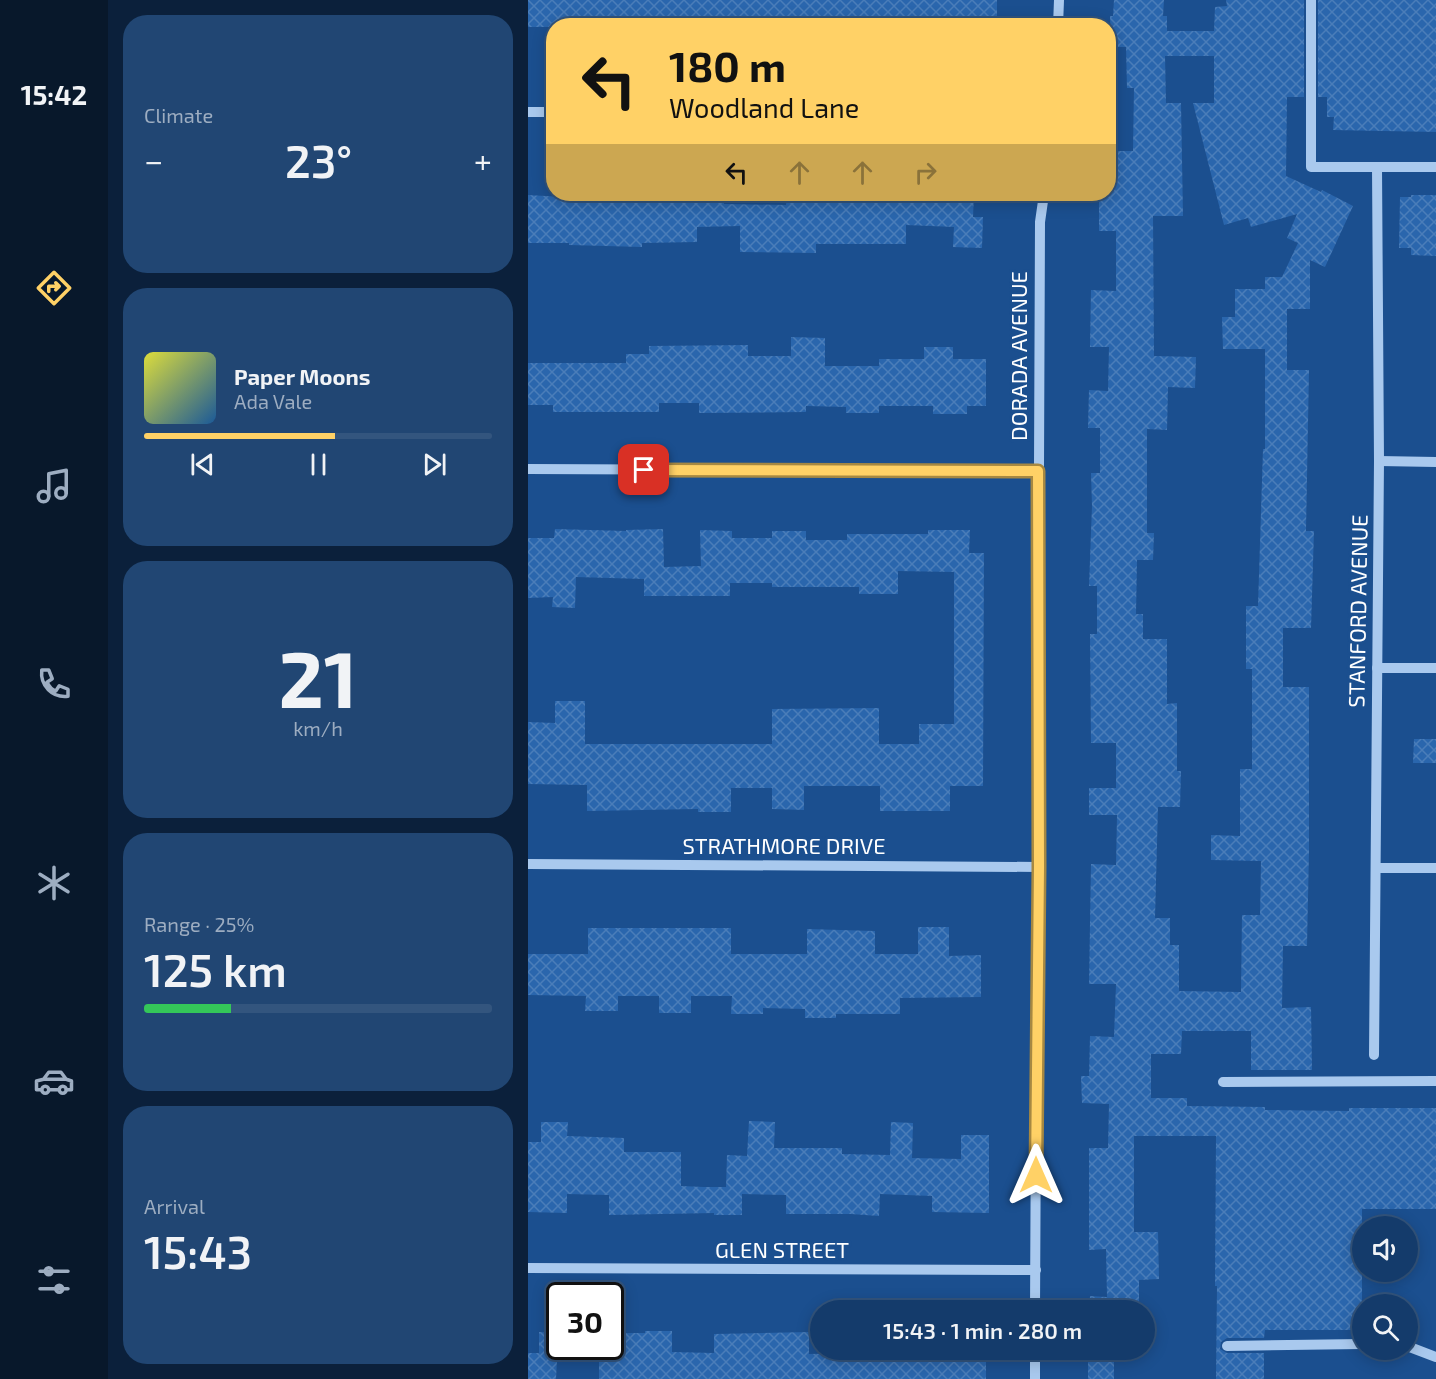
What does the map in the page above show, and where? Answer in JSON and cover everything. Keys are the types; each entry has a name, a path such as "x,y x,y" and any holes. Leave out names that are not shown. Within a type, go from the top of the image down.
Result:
{"street":[{"path":"1058,18 1059,0"},
{"path":"1311,0 1311,167 1436,167"},
{"path":"528,112 546,112"},
{"name":"STANFORD AVENUE","path":"1374,1055 1379,461 1377,167"},
{"name":"DORADA AVENUE","path":"1035,1300 1039,867 1038,471 1040,222 1043,201"},
{"path":"1379,461 1436,462"},
{"path":"528,469 1038,471"},
{"path":"1377,668 1436,668"},
{"name":"STRATHMORE DRIVE","path":"528,864 1039,867"},
{"path":"1376,868 1436,868"},
{"path":"1223,1082 1436,1081"},
{"name":"GLEN STREET","path":"528,1268 1036,1270"},
{"path":"1227,1346 1352,1344"},
{"path":"1418,1351 1436,1358"},
{"path":"1035,1360 1035,1379"}],"building":[{"path":"528,0 997,0 997,18 546,18 546,27 528,27"},
{"path":"1114,0 1164,0 1163,16 1167,16 1167,31 1214,31 1215,7 1227,6 1226,0 1304,0 1304,97 1287,97 1286,176 1321,192 1322,190 1353,206 1325,267 1310,260 1310,309 1287,309 1287,370 1309,370 1306,531 1314,531 1311,628 1283,628 1283,687 1309,687 1309,851 1307,946 1283,946 1282,1008 1311,1007 1312,1070 1251,1070 1251,1031 1182,1031 1181,1054 1151,1054 1151,1098 1187,1098 1187,1106 1265,1107 1265,1110 1349,1111 1349,1108 1436,1108 1436,1209 1362,1209 1362,1216 1352,1216 1352,1282 1362,1282 1362,1294 1352,1294 1352,1330 1265,1330 1264,1338 1227,1338 1221,1342 1220,1349 1227,1353 1264,1353 1264,1379 1216,1379 1216,1136 1134,1136 1134,1232 1158,1232 1159,1279 1139,1280 1139,1300 1090,1300 1090,1296 1107,1297 1106,1249 1089,1250 1089,1148 1108,1148 1109,1104 1082,1103 1081,1076 1089,1076 1090,1036 1114,1037 1116,984 1089,984 1091,864 1116,865 1117,815 1089,815 1089,788 1116,788 1116,743 1091,743 1090,634 1097,634 1097,586 1089,586 1091,473 1100,473 1100,428 1088,428 1089,390 1108,391 1109,347 1090,347 1091,290 1116,291 1116,231 1099,231 1099,201 1116,201 1116,151 1133,151 1134,88 1127,88 1126,47 1116,47 1116,18 1110,18 1113,16","holes":["1165,56 1214,56 1214,103 1193,103 1224,225 1248,218 1251,227 1297,214 1287,238 1298,243 1282,277 1265,277 1265,289 1235,289 1235,317 1222,317 1223,349 1265,349 1265,449 1263,449 1258,606 1246,606 1246,669 1252,669 1252,769 1240,769 1240,836 1211,835 1211,860 1261,861 1260,915 1242,915 1241,992 1179,991 1179,945 1170,945 1170,918 1155,918 1158,807 1180,807 1181,771 1177,771 1177,703 1167,704 1167,639 1143,639 1143,614 1136,614 1137,560 1153,560 1154,533 1147,533 1147,429 1167,430 1168,387 1195,388 1196,357 1154,356 1153,216 1183,216 1181,103 1166,103"]},
{"path":"1318,0 1436,0 1436,132 1333,130 1334,117 1327,117 1327,97 1318,97"},
{"path":"528,195 546,196 546,201 724,201 724,204 786,205 786,201 974,201 973,217 983,217 982,248 953,247 954,227 906,225 906,244 816,244 816,253 740,252 740,226 697,227 697,242 642,243 642,247 528,243"},
{"path":"1411,195 1436,195 1436,256 1411,255 1411,248 1399,248 1400,197 1411,197"},
{"path":"791,337 825,338 825,366 879,366 879,359 924,359 924,347 953,347 953,359 986,359 986,406 967,406 967,414 933,414 933,406 879,406 879,413 846,413 846,407 806,406 806,412 699,413 699,403 659,403 659,412 553,412 553,405 528,405 528,363 626,363 626,354 649,354 649,346 748,345 748,356 791,356"},
{"path":"555,529 626,531 663,529 664,567 701,566 700,530 732,531 732,538 772,538 772,531 806,531 806,540 847,540 847,534 928,534 928,530 970,530 969,553 984,553 983,786 950,786 950,811 880,811 880,786 804,786 804,810 772,809 772,788 731,788 731,812 698,812 698,809 587,811 587,785 528,784 528,722 555,723 555,701 585,701 585,744 772,744 772,709 879,708 879,744 919,744 919,724 954,724 954,572 898,571 898,594 859,594 859,587 772,587 772,583 730,583 730,596 644,596 644,579 576,577 575,608 552,607 553,597 528,598 528,538 554,538"},
{"path":"1414,739 1436,739 1436,763 1413,763"},
{"path":"918,927 949,927 949,956 981,955 981,997 900,998 900,1014 836,1014 836,1018 805,1018 805,1009 763,1008 763,1014 731,1014 732,996 691,996 691,1013 659,1013 659,996 618,996 618,1011 585,1011 586,996 528,995 528,954 588,954 588,928 731,928 731,954 807,954 807,929 875,931 875,954 918,954"},
{"path":"749,1121 775,1122 774,1148 842,1148 842,1154 890,1155 891,1122 913,1123 912,1158 961,1159 961,1135 989,1135 989,1213 932,1212 932,1196 880,1194 879,1216 786,1214 786,1195 742,1194 742,1215 714,1215 714,1213 609,1215 609,1195 567,1194 567,1213 528,1212 528,1142 541,1142 541,1122 568,1122 567,1136 624,1138 624,1152 681,1152 681,1186 726,1187 727,1155 747,1156"},
{"path":"645,1331 672,1331 672,1352 714,1353 714,1334 809,1332 810,1360 986,1360 986,1379 599,1379 599,1360 624,1360 624,1333 645,1333"},
{"path":"539,1332 546,1332 546,1360 557,1360 556,1379 528,1379 528,1353 539,1353"},
{"path":"1088,1360 1114,1360 1114,1379 1088,1379"}],"route":[{"path":"644,470 1038,471 1039,867 1036,1175"}]}
